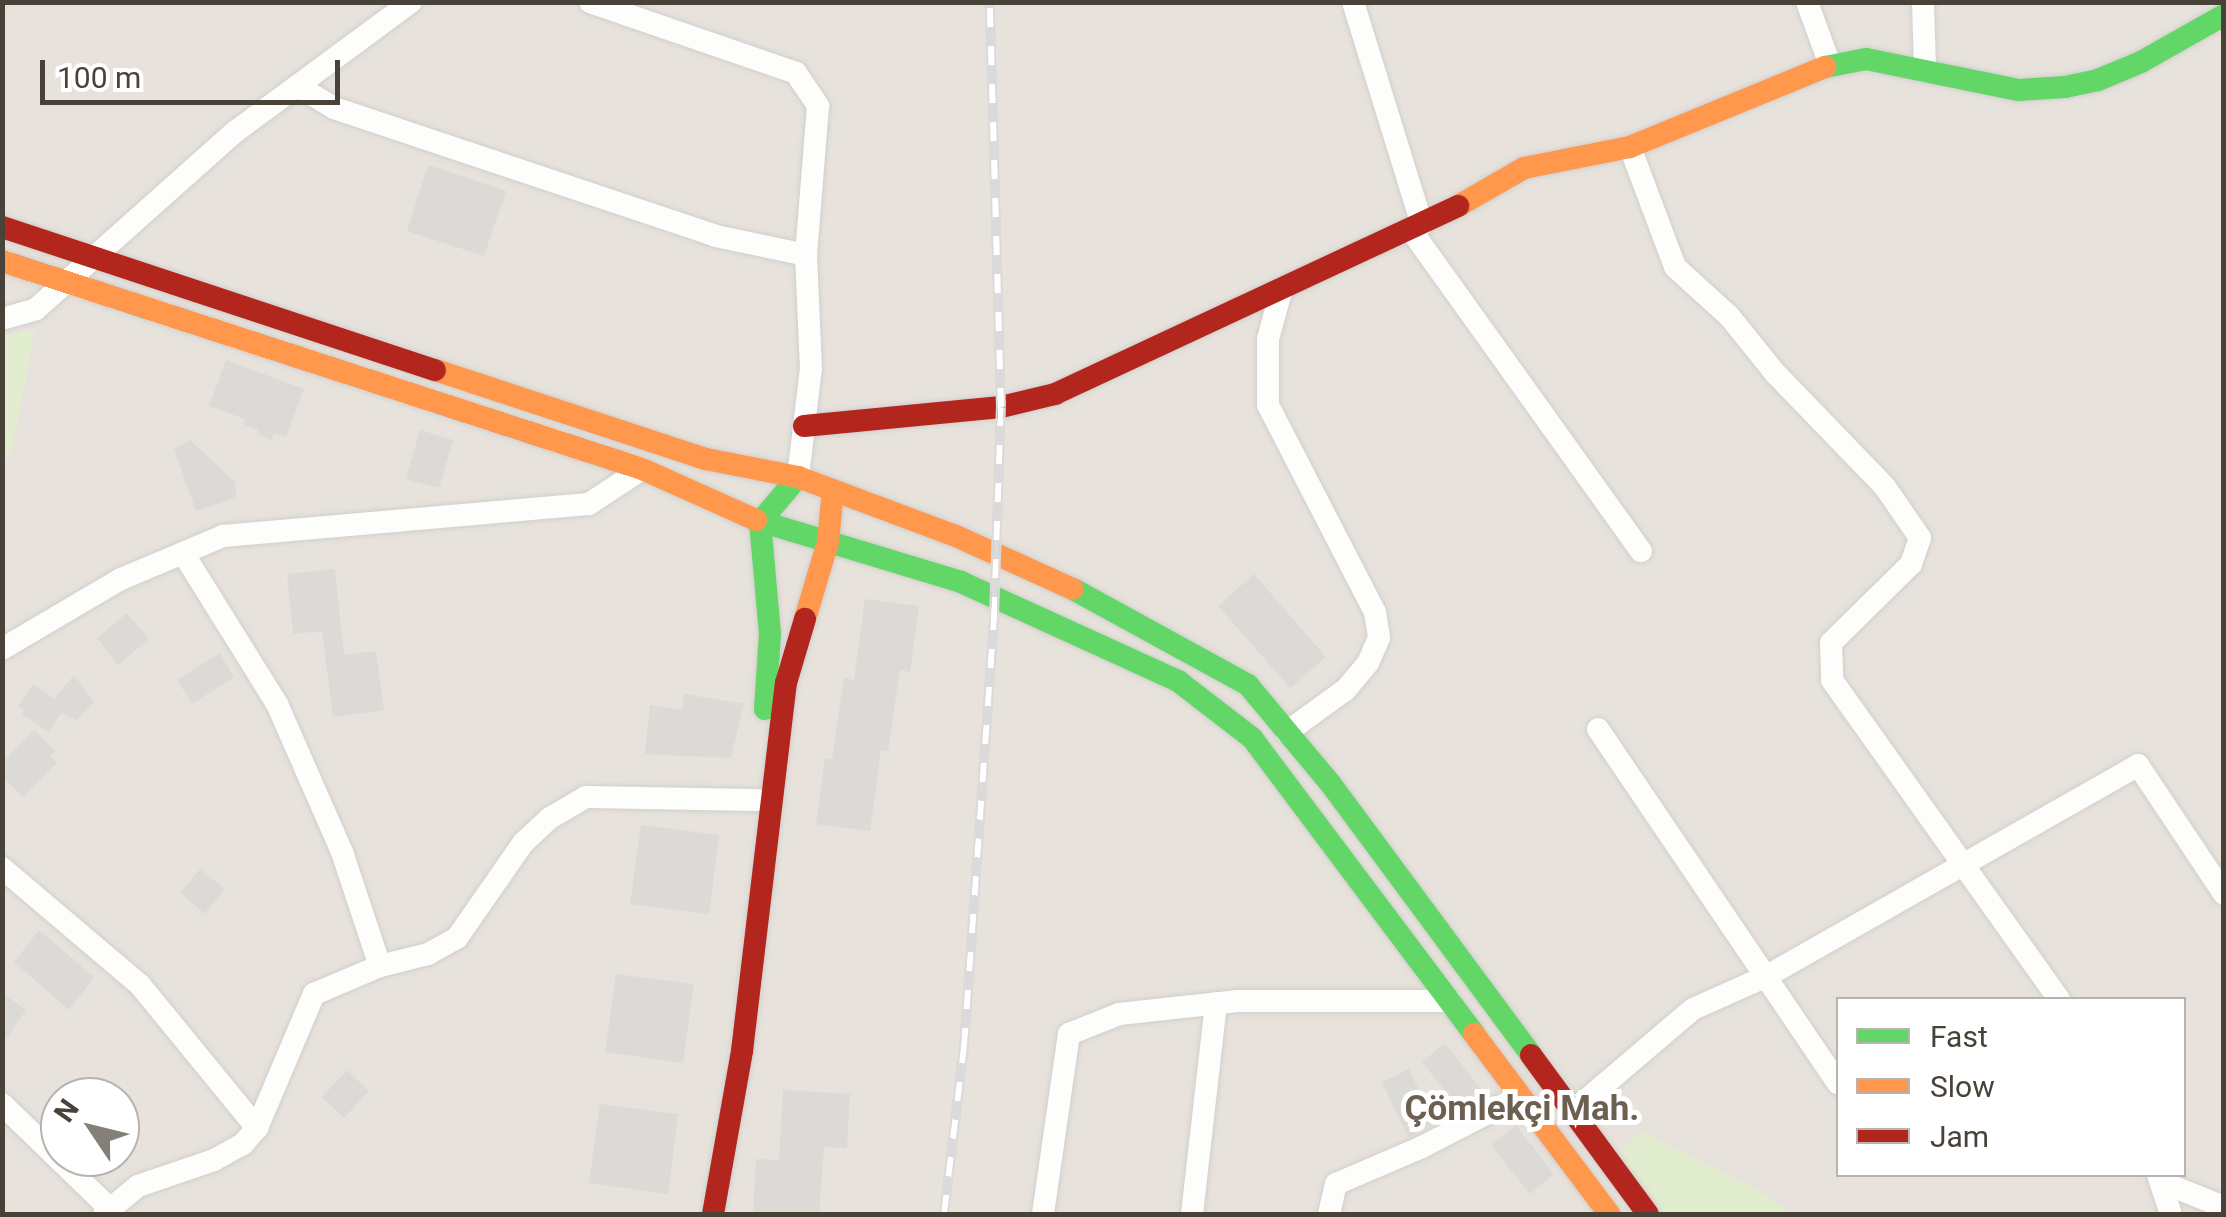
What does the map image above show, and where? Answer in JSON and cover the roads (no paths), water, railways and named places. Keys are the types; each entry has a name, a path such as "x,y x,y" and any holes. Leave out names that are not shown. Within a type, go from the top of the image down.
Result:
{"main road":[{"path":"804,426 1001,407 1055,394 1416,228 1524,168 1630,148 1830,65 1866,59 2019,90 2065,87 2098,80 2141,62 2224,15"},
{"path":"2,227 706,459 798,476 956,536 1113,608 1248,685 1648,1214"},
{"path":"2,261 642,469 760,522 961,582 1178,681 1252,738 1609,1214"},
{"path":"723,1150 716,1100 757,800 770,634 760,522 798,476"},
{"path":"713,1214 742,1051 786,683 828,542 833,490"}],"street":[{"path":"2,319 36,310 63,281 236,131 411,2"},
{"path":"590,2 796,73 818,106 806,256 811,368 798,476"},
{"path":"1353,2 1416,228 1640,552"},
{"path":"1807,2 1830,65"},
{"path":"1922,2 1925,71"},
{"path":"298,86 334,108 716,236 806,256"},
{"path":"1630,148 1676,267 1729,316 1775,373 1885,486 1920,538 1911,564 1831,643 1832,680 2057,997"},
{"path":"1282,288 1268,340 1268,404 1375,612 1379,638 1368,663 1344,690 1287,732"},
{"path":"2,649 122,578 224,536 589,504 642,469"},
{"path":"183,553 277,704 342,852 380,966"},
{"path":"1598,730 1836,1080"},
{"path":"1572,1112 1693,1009 1767,976 2138,765 2224,894"},
{"path":"2,1104 108,1212 138,1186 214,1160 243,1144 257,1128 314,994 380,966 428,954 457,938 523,843 550,818 586,797 757,800"},
{"path":"2,868 140,986 257,1128"},
{"path":"1043,1214 1069,1034 1118,1014 1216,1003 1450,1001"},
{"path":"1192,1214 1216,1003"},
{"path":"1329,1214 1336,1184 1422,1147 1521,1096"},
{"path":"2160,1178 2224,1207"},
{"path":"2160,1178 2170,1214"}],"railway":[{"path":"944,1214 964,1047 994,616 1001,407 990,2"}],"district":[{"name":"Çömlekçi Mah.","path":"1522,1109"}]}
